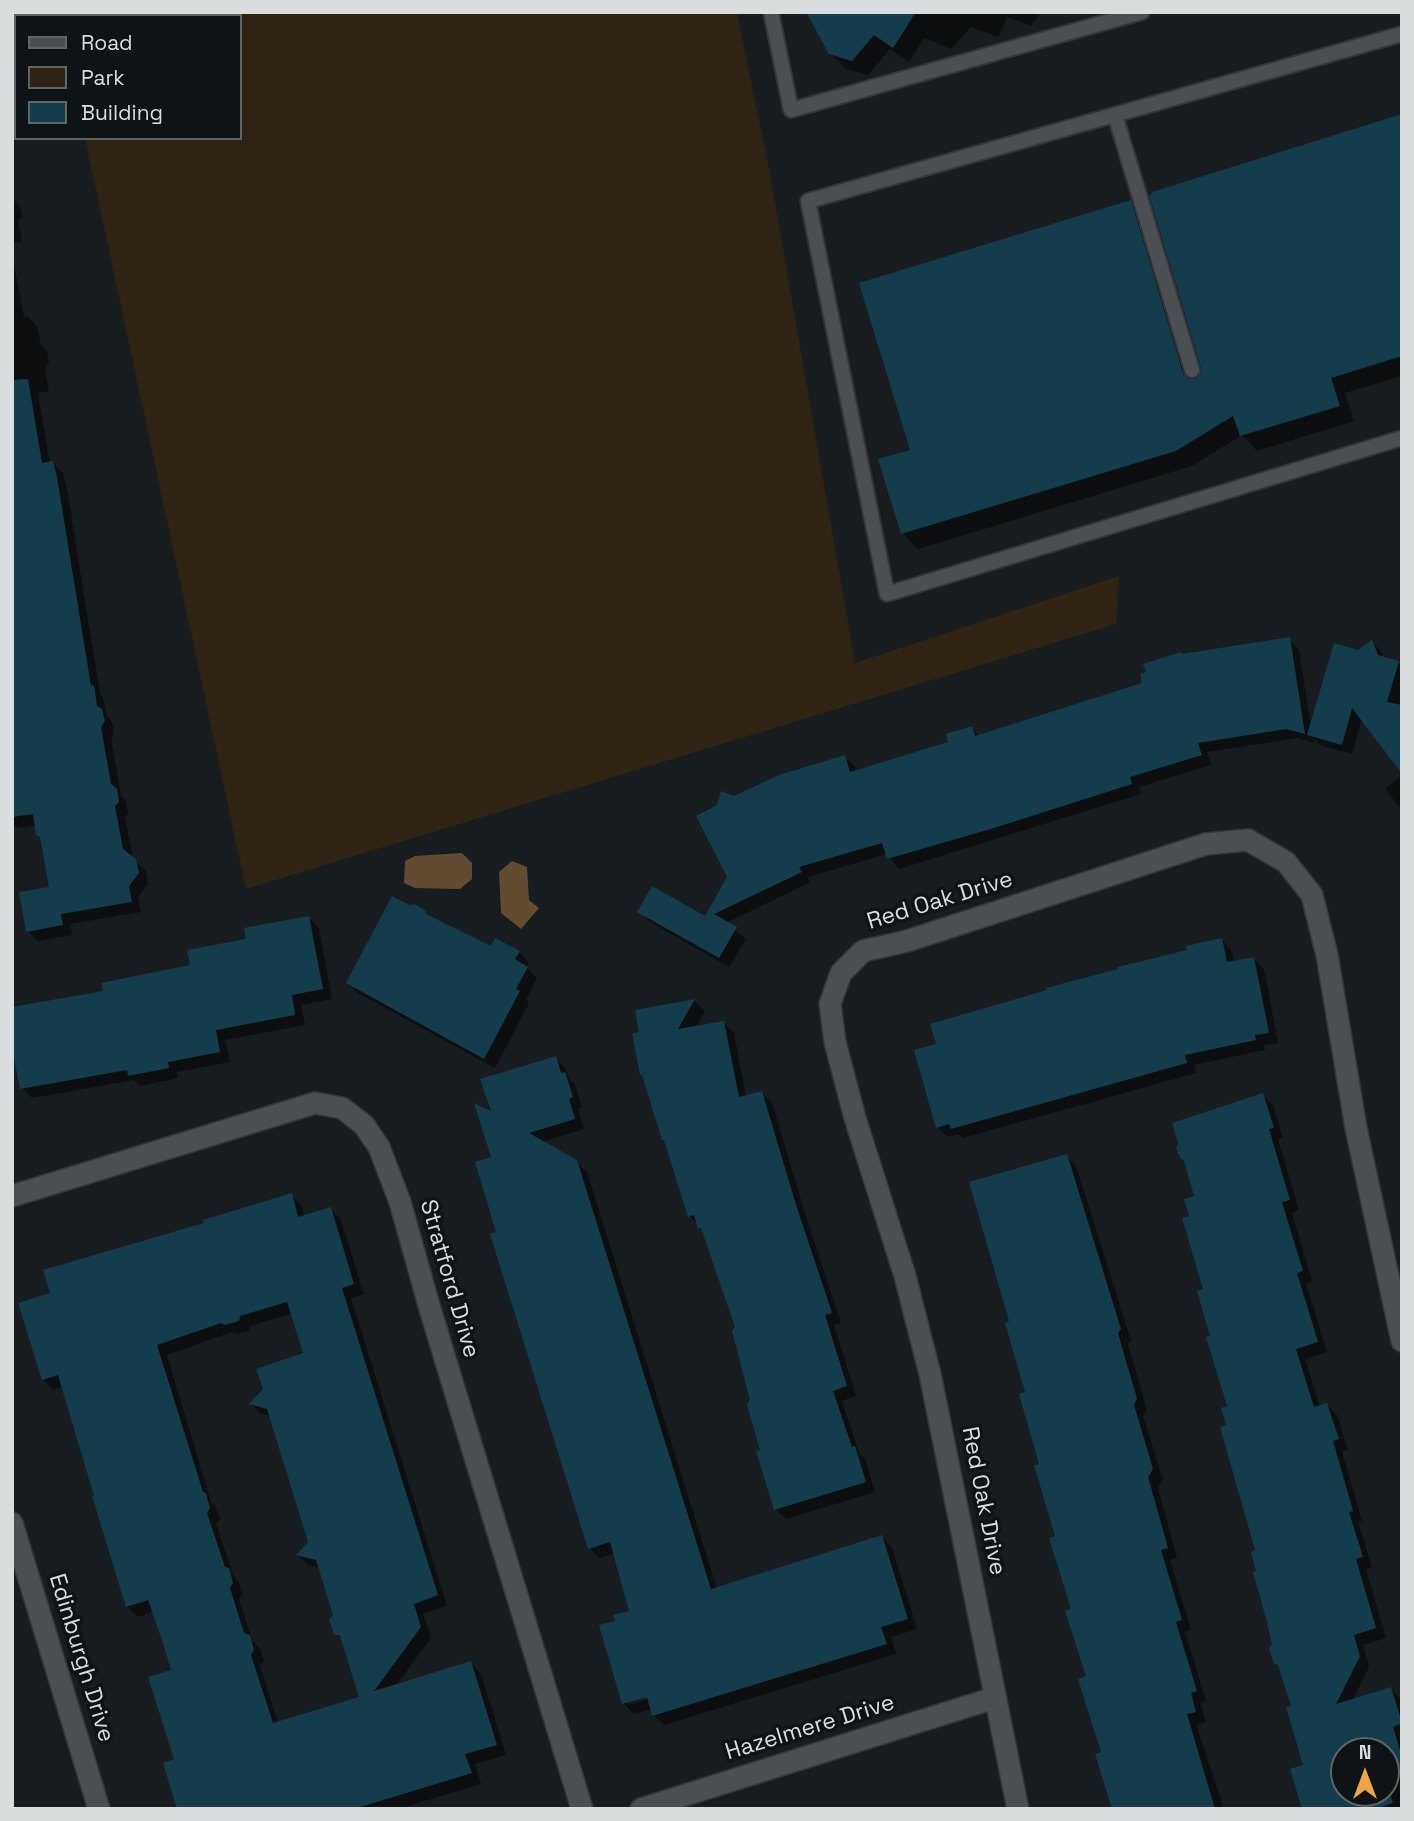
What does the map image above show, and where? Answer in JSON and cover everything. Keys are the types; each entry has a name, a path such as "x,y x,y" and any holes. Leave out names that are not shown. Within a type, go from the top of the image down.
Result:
{"street":[{"name":"Red Oak Drive","path":"1018,1809 994,1698 962,1520 930,1374 905,1276 855,1118 835,1042 830,1004 841,972 863,951 907,941 1206,844 1248,840 1286,862 1312,895 1327,955 1356,1128 1402,1341"},
{"name":"Stratford Drive","path":"12,1196 315,1103 342,1108 363,1125 379,1147 400,1202 434,1323 582,1809"},
{"name":"Edinburgh Drive","path":"12,1523 99,1809"},
{"name":"Hazelmere Drive","path":"640,1809 994,1698"}],"lane":[{"path":"771,12 791,110 1142,12"},
{"path":"1402,34 808,201 887,594 1402,438"},
{"path":"1115,115 1192,370"}],"green space":[{"path":"737,12 770,174 855,663 1119,576 1116,624 246,889 85,140 242,140 242,14 58,14"}],"shaded area":[{"path":"462,853 472,863 472,879 460,889 415,888 404,883 405,861 415,856"},
{"path":"512,861 527,867 529,900 539,908 521,929 501,913 499,872"}],"building":[{"path":"806,12 916,12 893,48 874,35 852,61 829,54"},
{"path":"1402,114 1402,356 1331,378 1340,406 1240,436 1233,416 1176,451 901,534 878,459 910,450 859,283 1131,200 1183,373 1189,379 1195,379 1201,373 1201,367 1149,195"},
{"path":"28,379 42,463 53,461 57,477 91,686 94,685 97,706 102,709 105,721 101,727 111,784 117,789 119,802 115,806 123,849 136,859 139,873 129,886 132,902 61,914 63,925 26,932 19,892 49,887 33,814 12,817 12,380"},
{"path":"1290,637 1305,734 1286,729 1198,743 1202,755 1130,777 1132,784 994,828 887,859 882,843 799,867 802,872 714,914 737,927 719,958 637,912 652,886 705,916 727,877 696,816 717,805 721,791 734,796 779,775 845,755 850,772 948,742 946,734 972,726 975,736 1142,683 1140,674 1146,672 1143,664 1181,652 1182,654"},
{"path":"1372,640 1378,655 1399,661 1387,702 1402,705 1402,774 1352,708 1342,745 1307,735 1334,643 1358,650"},
{"path":"392,896 409,905 414,904 425,910 426,914 491,946 495,938 520,951 515,959 528,967 516,989 520,991 484,1059 346,983"},
{"path":"309,916 323,989 292,995 295,1015 216,1030 220,1052 168,1062 169,1068 128,1076 127,1070 20,1089 12,1048 12,1007 103,991 101,983 190,965 187,950 246,939 244,928"},
{"path":"1222,938 1227,962 1254,957 1269,1033 1255,1035 1256,1040 1185,1055 1187,1063 951,1129 949,1124 936,1128 914,1050 936,1044 930,1024 1118,967 1187,950 1186,946"},
{"path":"695,999 678,1029 724,1021 739,1097 762,1091 832,1313 825,1315 847,1386 833,1391 866,1482 774,1510 756,1451 760,1450 747,1405 750,1400 732,1331 735,1327 701,1228 698,1229 694,1215 688,1217 640,1075 632,1033 639,1032 635,1010"},
{"path":"556,1056 561,1073 565,1072 573,1097 569,1099 575,1119 529,1133 577,1160 711,1589 882,1535 908,1619 881,1627 887,1644 652,1716 647,1697 622,1704 599,1625 615,1621 613,1615 629,1611 610,1542 588,1549 490,1234 496,1232 475,1162 491,1157 474,1103 491,1111 480,1079"},
{"path":"1263,1093 1274,1128 1269,1129 1290,1200 1282,1202 1303,1271 1297,1273 1318,1342 1296,1349 1314,1407 1327,1403 1339,1439 1333,1441 1353,1511 1349,1512 1363,1557 1356,1559 1376,1628 1354,1635 1360,1656 1336,1704 1391,1687 1402,1723 1393,1727 1396,1737 1330,1737 1330,1807 1381,1807 1375,1809 1302,1809 1290,1769 1303,1765 1286,1707 1291,1706 1278,1665 1274,1664 1269,1648 1272,1645 1253,1572 1256,1571 1251,1552 1255,1550 1220,1427 1226,1425 1221,1408 1227,1406 1206,1337 1210,1336 1197,1291 1203,1289 1182,1218 1189,1216 1184,1199 1194,1196 1184,1161 1176,1148 1178,1143 1172,1123"},
{"path":"1067,1154 1121,1329 1118,1333 1137,1399 1134,1405 1153,1469 1148,1477 1168,1548 1161,1550 1182,1620 1176,1622 1197,1691 1191,1693 1196,1712 1187,1714 1215,1809 1112,1809 1095,1754 1101,1752 1078,1679 1086,1676 1065,1611 1071,1609 1049,1538 1055,1536 1034,1465 1039,1464 1019,1394 1025,1392 1005,1323 1009,1321 969,1182"},
{"path":"292,1193 298,1217 331,1207 354,1284 342,1288 438,1595 414,1604 421,1627 374,1691 471,1661 497,1745 465,1754 472,1773 354,1809 177,1809 163,1763 174,1759 148,1677 171,1670 163,1643 148,1600 126,1607 58,1375 42,1380 18,1303 50,1293 43,1270 204,1223 203,1220","holes":["287,1302 303,1353 256,1369 263,1389 249,1404 267,1409 308,1542 296,1555 316,1560 333,1615 329,1620 334,1634 340,1636 359,1697 273,1723 251,1655 254,1650 250,1635 244,1633 230,1588 233,1583 229,1568 225,1567 207,1513 210,1508 206,1493 203,1492 157,1345 221,1323 225,1325 239,1321 240,1316"]},
{"path":"1400,1750 1402,1757 1400,1773"}]}
